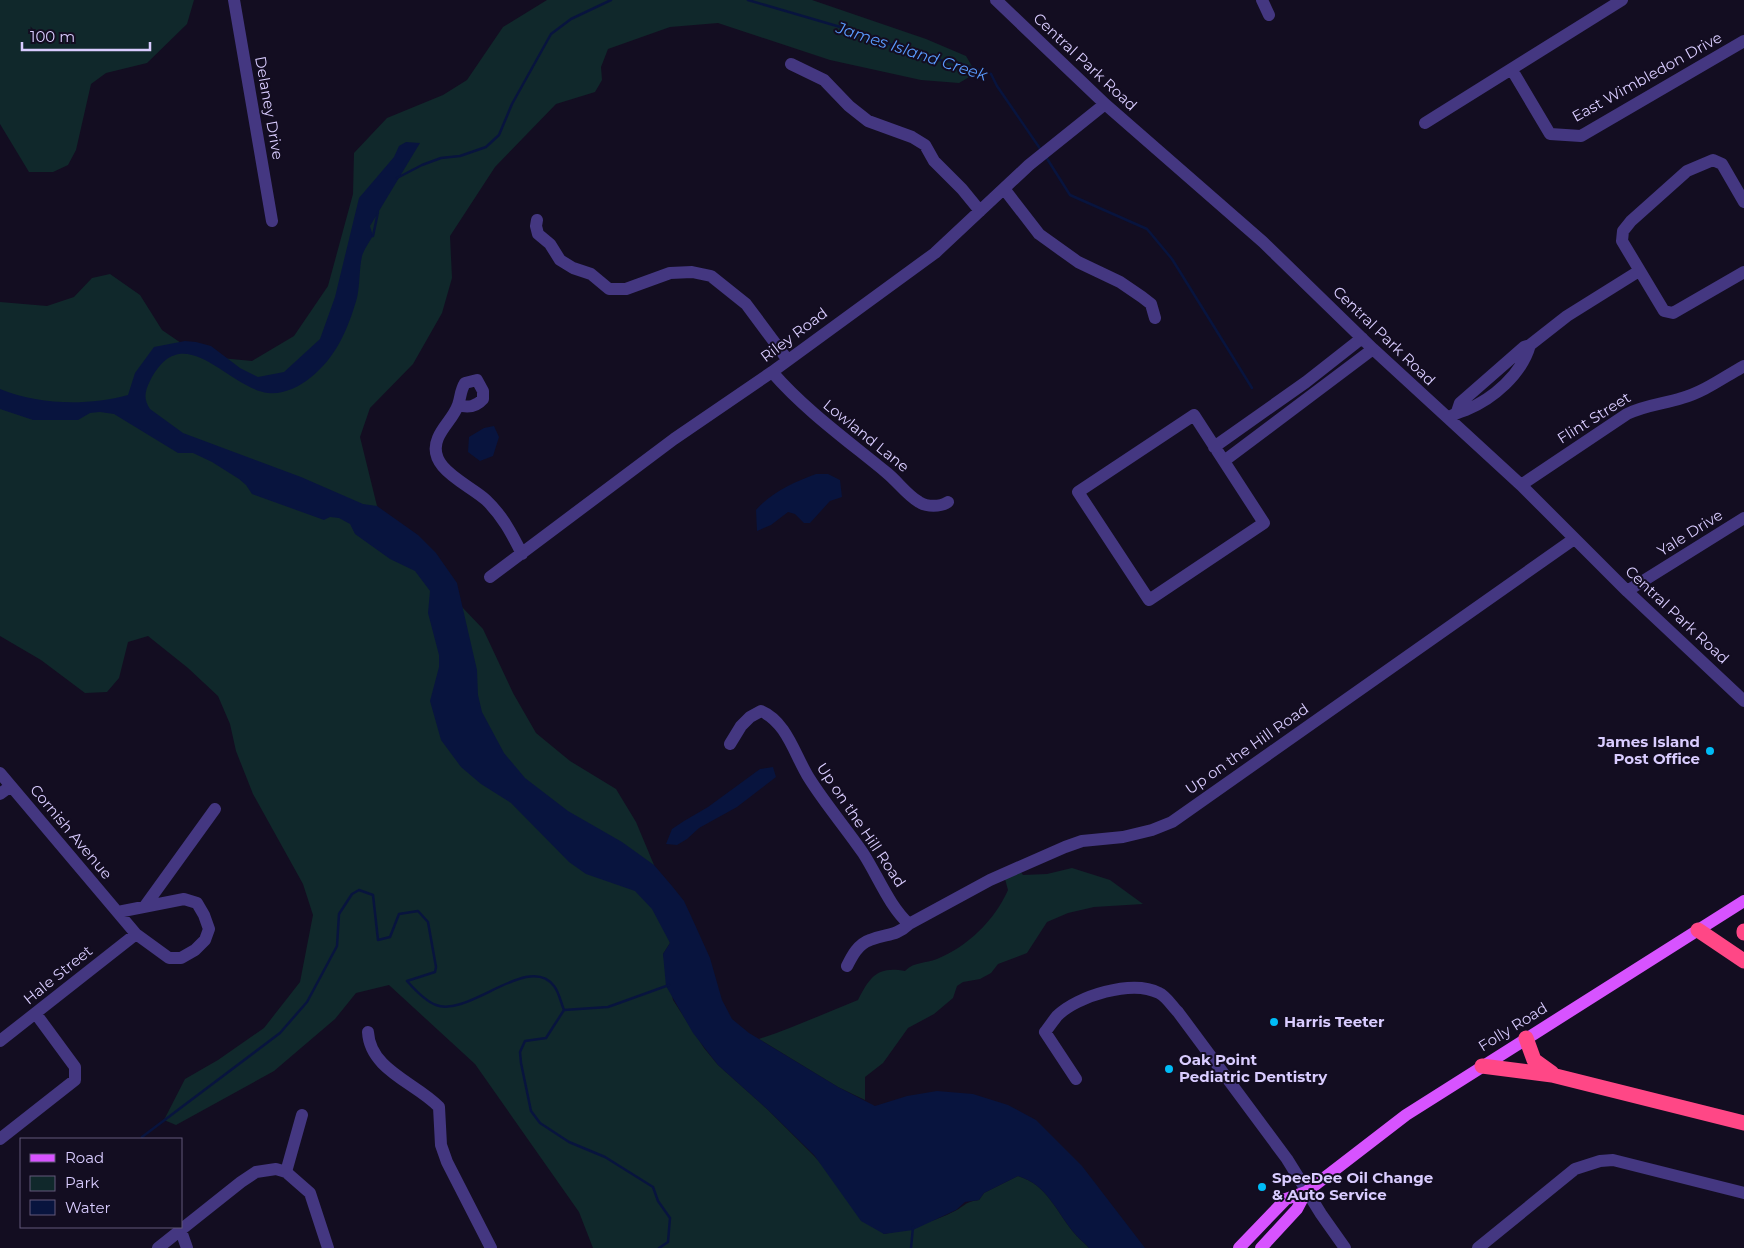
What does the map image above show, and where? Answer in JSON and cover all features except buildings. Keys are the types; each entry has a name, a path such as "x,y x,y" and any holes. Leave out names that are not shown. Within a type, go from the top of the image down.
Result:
{"highway":[{"path":"1698,930 1744,961"},
{"path":"1526,1038 1534,1060 1557,1076"},
{"path":"1482,1066 1557,1076 1744,1123"}],"main road":[{"name":"Folly Road","path":"1239,1248 1286,1199 1306,1192 1406,1115 1744,901"},
{"name":"Folly Road","path":"1261,1248 1297,1209 1306,1192"}],"street":[{"name":"Delaney Drive","path":"234,0 272,221"},
{"name":"Central Park Road","path":"996,0 1105,104 1228,211 1373,349 1453,415 1574,539 1744,701"},
{"path":"1262,0 1269,15"},
{"path":"1424,123 1622,0"},
{"name":"East Wimbledon Drive","path":"1512,70 1550,134 1581,136 1744,41"},
{"path":"791,64 824,80 849,106 868,120 912,136 925,145 934,161 962,189 980,211"},
{"name":"Riley Road","path":"490,577 674,439 772,372 787,359 935,253 1005,190 1029,165 1105,104"},
{"path":"1744,202 1722,164 1713,160 1688,171 1623,231 1622,241 1664,311 1673,313 1744,272"},
{"path":"1005,190 1039,234 1078,262 1120,282 1142,297 1151,304 1155,318"},
{"path":"537,220 538,234 550,244 560,260 573,268 591,274 609,289 626,289 670,273 692,272 711,276 746,304 787,359"},
{"path":"1453,415 1492,395 1509,381 1528,352 1530,345 1567,316 1640,271"},
{"path":"1214,447 1306,382 1362,338"},
{"path":"1224,461 1373,349"},
{"name":"Flint Street","path":"1521,485 1627,414 1641,407 1683,398 1700,391 1744,366"},
{"name":"Lowland Lane","path":"772,372 794,397 889,474 918,502 942,506 948,502"},
{"path":"458,405 437,440 435,449 439,461 449,473 485,498 501,515 522,554"},
{"path":"1194,415 1214,447 1264,523 1149,600 1078,492 1194,415"},
{"name":"Yale Drive","path":"1627,591 1744,518"},
{"name":"Up on the Hill Road","path":"847,966 856,950 868,940 899,934 909,924 990,880 1082,841 1122,837 1152,830 1172,822 1574,539"},
{"name":"Up on the Hill Road","path":"730,744 750,717 761,711 770,715 796,750 805,771 821,798 862,852 900,915 909,924"},
{"name":"Cornish Avenue","path":"0,773 136,934 169,958 181,958 195,950 205,940 209,929 204,915 196,903 184,899 118,912"},
{"path":"0,794 11,786"},
{"path":"145,906 215,809"},
{"name":"Hale Street","path":"0,1041 136,934"},
{"path":"1076,1079 1045,1032 1058,1016 1078,1002 1106,992 1131,988 1160,993 1178,1012 1287,1159 1306,1192 1345,1248"},
{"path":"0,1139 75,1080 75,1067 36,1014"},
{"path":"368,1032 375,1056 390,1071 427,1095 439,1107 441,1145 447,1162 491,1248"},
{"path":"286,1172 302,1115"},
{"path":"1478,1248 1575,1169 1600,1161 1612,1160 1744,1194"},
{"path":"158,1248 241,1182 256,1172 276,1169 286,1172 310,1193 328,1248"},
{"path":"181,1231 186,1248"}],"green space":[{"path":"0,0 194,0 187,24 147,63 106,73 91,84 76,150 68,165 53,172 29,172 0,124"},
{"path":"547,0 812,0 926,39 966,56 973,68 971,76 959,83 921,80 830,60 718,23 670,27 608,49 601,67 602,80 595,92 556,104 495,167 450,236 452,278 442,313 413,364 370,408 360,437 377,506 399,541 483,629 513,693 536,733 570,761 616,789 636,822 654,865 670,943 663,954 673,1000 704,1048 718,1065 767,1109 815,1157 884,1234 920,1225 947,1215 968,1203 979,1200 984,1193 1018,1176 1037,1186 1051,1200 1068,1226 1089,1248 593,1248 579,1212 475,1064 389,985 356,993 335,1019 274,1071 176,1125 164,1120 185,1079 218,1060 264,1028 300,982 313,915 303,884 253,794 236,751 230,724 218,696 188,668 148,636 128,642 119,678 107,692 85,693 41,660 0,636 0,302 47,306 74,297 92,278 110,274 140,295 162,330 200,356 252,361 294,336 328,286 353,194 354,153 387,118 443,95 467,80 503,27"},
{"path":"1017,867 1023,875 1047,874 1072,868 1110,880 1143,904 1094,907 1068,913 1047,922 1027,953 998,964 991,973 980,979 963,982 957,986 953,998 934,1014 908,1028 883,1063 865,1077 865,1100 838,1087 759,1039 858,1000 866,985 881,972 888,970 905,971 916,964 933,961 959,947 979,931 996,912 1008,890 1005,879"}],"water":[{"path":"406,142 420,143 370,226 373,236 362,256 357,298 350,321 334,352 319,370 306,381 285,392 268,393 252,388 206,360 191,355 176,355 163,363 150,381 147,388 146,402 150,409 183,433 301,477 363,504 377,506 418,535 436,553 457,583 477,670 478,695 482,712 504,753 525,778 568,811 622,842 654,865 672,886 684,901 710,958 722,1000 732,1019 749,1033 838,1087 875,1106 907,1096 937,1091 973,1094 1008,1105 1036,1120 1082,1166 1145,1248 1089,1248 1068,1226 1051,1200 1037,1186 1018,1176 984,1193 979,1200 965,1202 956,1210 913,1230 884,1234 861,1221 814,1155 718,1065 693,1033 666,986 663,954 670,943 652,909 635,891 586,874 569,862 511,803 481,784 461,767 441,740 430,701 439,667 439,655 428,613 430,591 415,571 390,559 355,534 350,524 339,518 330,517 324,520 252,494 239,479 212,462 193,453 178,453 114,414 90,413 78,420 33,420 0,409 0,389 31,398 64,402 96,401 128,395 135,373 154,347 185,341 211,346 240,368 258,377 284,372 320,339 335,297 359,198 394,157 399,146"},
{"path":"494,426 499,437 493,456 480,461 468,452 469,437 484,428"},
{"path":"816,474 828,474 840,480 842,497 830,501 810,523 804,523 795,514 788,512 771,525 757,531 756,510 762,504 784,488"},
{"path":"773,767 776,777 737,807 699,828 677,845 666,844 672,829 708,807 760,769"}],"waterway":[{"name":"James Island Creek","path":"397,178 441,158 460,156 486,147 499,135 512,104 551,34 571,19 611,0"},
{"name":"James Island Creek","path":"748,0 854,31 927,58 958,63 991,74 997,86 1041,150"},
{"name":"James Island Creek","path":"1046,157 1070,195 1147,229 1172,259 1252,388"},
{"name":"James Island Creek","path":"373,236 378,212"},
{"path":"142,1137 280,1033 307,1002 337,946 339,914 352,894 359,890 373,895 378,940 390,937 399,914 418,911 428,922 436,967 435,972 407,981 428,1001 436,1005 449,1007 464,1003 514,980 530,976 543,978 554,986 559,994 564,1010"},
{"path":"564,1010 608,1007 669,985"},
{"path":"564,1010 546,1038 525,1041 520,1052 531,1111 540,1123 569,1142 605,1157 653,1187 658,1201 670,1218 668,1242 659,1248"},
{"path":"911,1248 913,1227"}],"place":[{"name":"James Island Post Office","path":"1710,751"},
{"name":"Harris Teeter","path":"1274,1022"},
{"name":"Oak Point Pediatric Dentistry","path":"1169,1069"},
{"name":"SpeeDee Oil Change & Auto Service","path":"1262,1187"}]}
